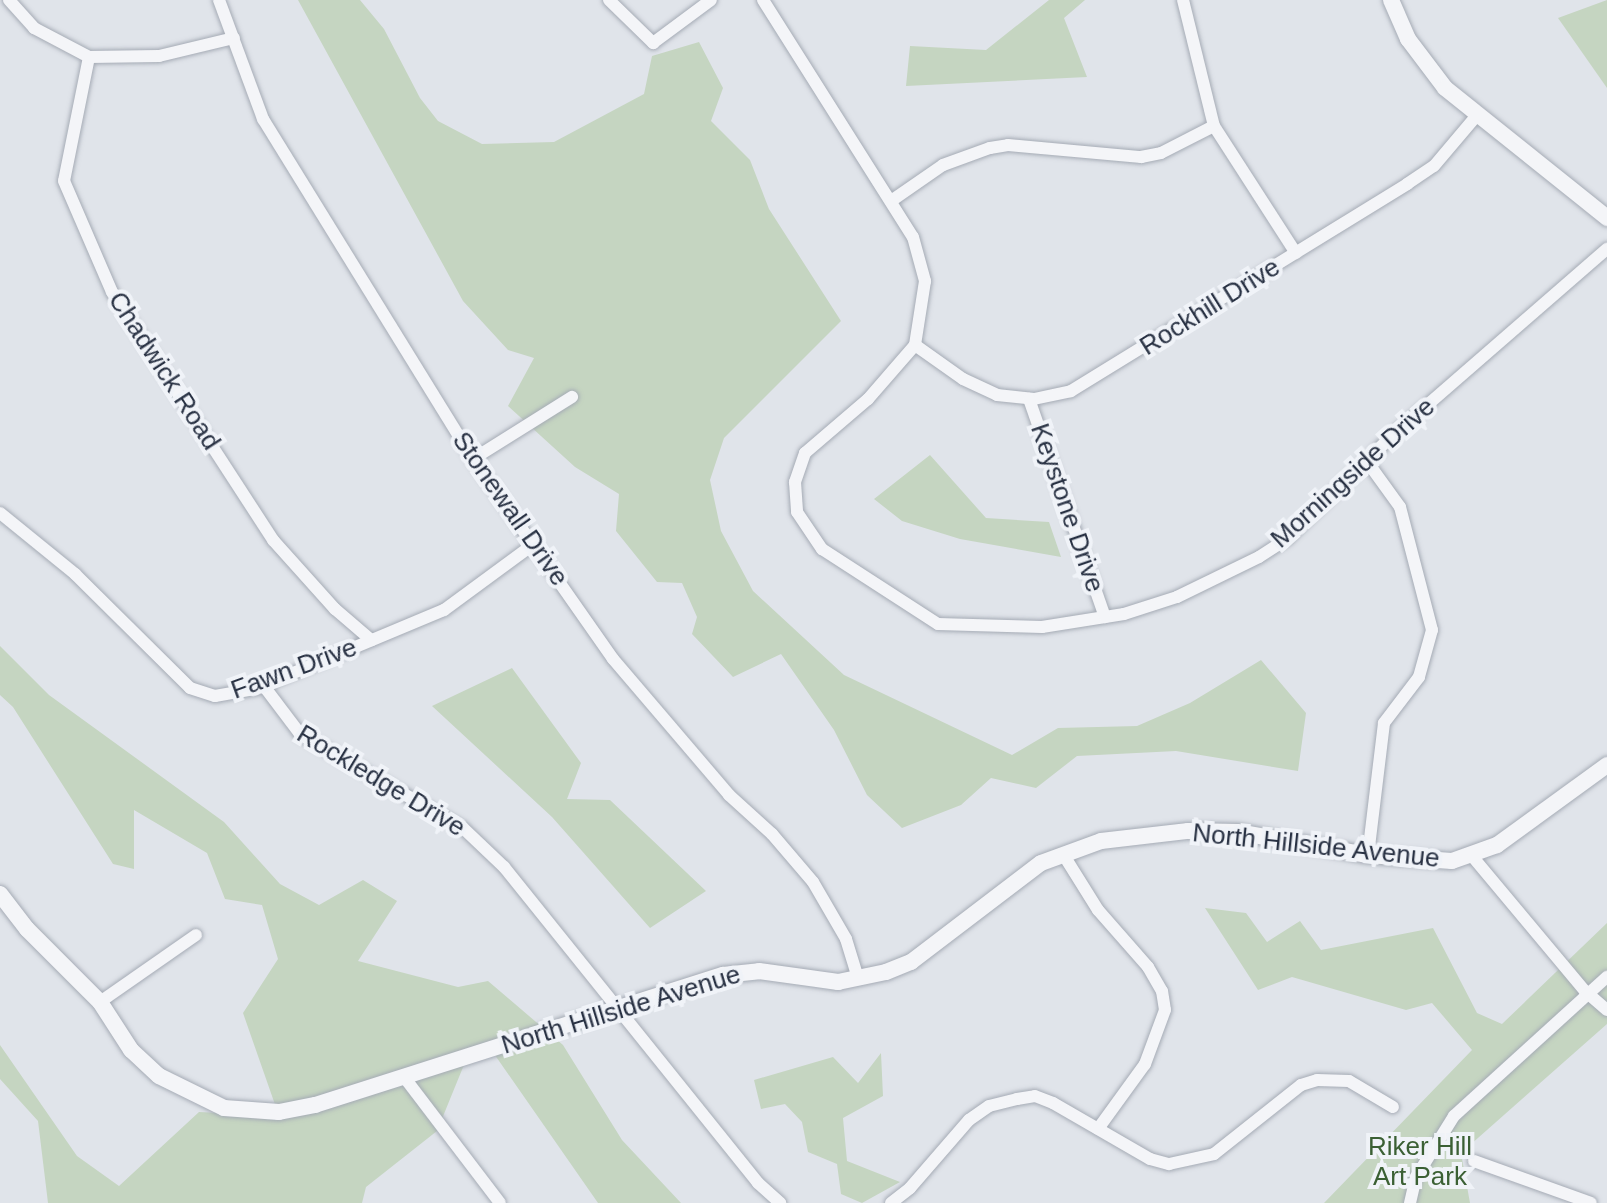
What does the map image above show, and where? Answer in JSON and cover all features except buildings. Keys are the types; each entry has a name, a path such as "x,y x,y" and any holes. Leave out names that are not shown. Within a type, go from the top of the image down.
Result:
{"street":[{"path":"9,0 34,28 89,57 159,56 234,38"},
{"name":"Stonewall Drive","path":"219,0 263,119 473,459 613,659 729,795 772,834 813,882 846,939 858,978"},
{"path":"609,0 653,43 711,0"},
{"name":"Morningside Drive","path":"763,0 922,255 926,303 915,345 868,399 805,453 794,489 807,532 835,557 938,624 1042,627 1105,617 1177,597 1259,557 1323,507 1366,460 1607,249"},
{"path":"1183,0 1214,126 1296,253"},
{"path":"1391,0 1424,64 1478,114 1607,218"},
{"name":"Chadwick Road","path":"89,57 64,181 112,292 273,540 335,609 371,640"},
{"name":"Rockhill Drive","path":"915,345 974,385 1029,399 1082,386 1434,166 1478,114"},
{"path":"891,201 943,165 990,148 1008,145 1141,157 1161,153 1214,126"},
{"path":"473,459 572,397"},
{"name":"Keystone Drive","path":"1029,399 1105,617"},
{"path":"1366,460 1400,507 1432,630 1419,677 1384,723 1368,855"},
{"name":"Fawn Drive","path":"0,513 75,574 190,688 231,695 263,685 444,610 534,544"},
{"name":"Rockledge Drive","path":"263,685 300,734 478,841 618,1008 758,1183 780,1203"},
{"name":"North Hillside Avenue","path":"0,894 27,929 100,1002 131,1050 152,1071 190,1096 224,1108 297,1110 723,975 759,971 838,982 911,962 1009,886 1063,854 1101,841 1188,831 1237,832 1426,862 1472,856 1523,828 1607,765"},
{"path":"1063,854 1098,910 1148,967 1162,991 1165,1010 1145,1064 1098,1129"},
{"path":"1472,856 1588,994 1607,1010"},
{"path":"100,1002 196,935"},
{"path":"1410,1203 1416,1177 1454,1116 1607,977"},
{"path":"404,1077 500,1203"},
{"path":"891,1203 910,1188 969,1120 989,1106 1035,1096 1150,1159 1184,1164 1214,1154 1301,1085 1317,1080 1349,1081 1393,1107"},
{"path":"1474,1161 1591,1203"}],"green space":[{"path":"298,0 360,0 384,29 420,98 438,121 482,144 554,142 644,94 652,56 699,42 723,88 711,121 750,160 769,209 841,321 724,438 710,480 721,531 753,591 844,675 1012,755 1058,728 1137,726 1190,703 1261,660 1306,713 1298,771 1176,751 1077,756 1036,788 991,778 961,805 902,828 867,795 834,730 781,654 733,677 692,634 697,617 682,583 657,582 616,531 619,494 575,467 508,406 534,358 508,350 463,301"},
{"path":"1049,0 1085,0 1064,18 1087,77 906,86 910,46 986,50"},
{"path":"1607,0 1607,88 1558,18"},
{"path":"930,455 986,518 1049,522 1061,557 960,539 902,521 874,499"},
{"path":"0,646 49,695 224,822 280,884 319,905 363,880 397,901 358,961 458,987 488,981 563,1045 622,1140 681,1203 598,1203 490,1048 468,1055 437,1131 366,1187 362,1203 48,1203 38,1121 0,1079 0,1045 77,1156 119,1186 199,1112 279,1116 243,1013 278,959 262,905 225,899 207,853 134,810 134,869 113,864 13,707 0,695"},
{"path":"512,668 581,763 567,799 610,800 706,891 650,928 552,817 432,706"},
{"name":"Riker Hill Art Park","path":"1205,908 1246,913 1267,942 1300,921 1321,950 1433,928 1477,1013 1502,1024 1607,923 1607,1024 1461,1153 1470,1203 1324,1203 1472,1050 1432,1003 1406,1010 1292,977 1258,990"},
{"path":"881,1053 883,1096 843,1118 847,1161 900,1182 862,1203 841,1194 837,1164 808,1152 802,1122 785,1104 761,1109 754,1080 833,1057 858,1083"}]}
